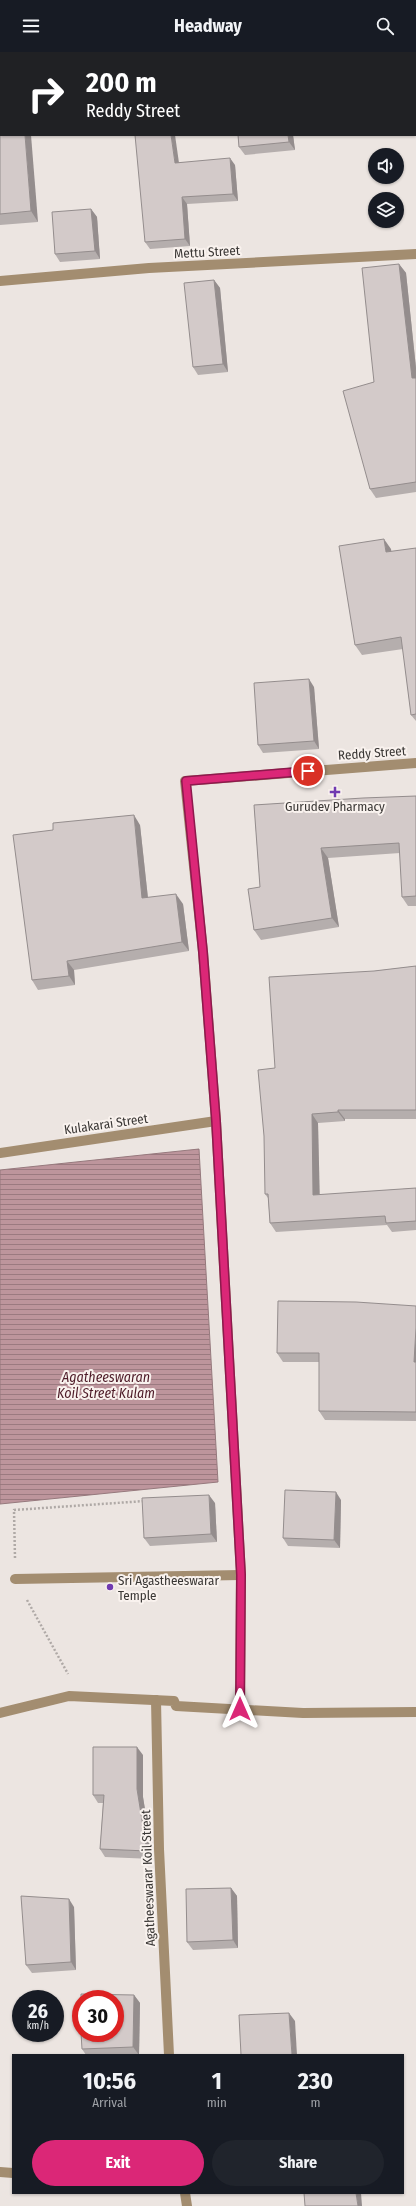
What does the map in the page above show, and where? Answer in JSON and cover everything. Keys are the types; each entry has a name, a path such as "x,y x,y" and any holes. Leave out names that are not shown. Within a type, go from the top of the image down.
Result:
{"street":[{"name":"Mettu Street","path":"0,281 149,268 416,254"},
{"name":"Reddy Street","path":"216,1121 203,952 186,781 416,763"},
{"name":"Kulakarai Street","path":"0,1153 216,1121"},
{"path":"216,1121 241,1575 240,1709"},
{"path":"15,1579 241,1575"},
{"path":"0,1714 69,1696 174,1701 176,1706 303,1713 416,1712"},
{"name":"Agatheeswarar Koil Street","path":"156,1700 159,1849 169,2054"},
{"path":"0,2172 12,2173"},
{"path":"185,2194 187,2206"}],"path":[{"path":"69,1696 69,1677 15,1579 14,1510 149,1501"}],"water":[{"name":"Agatheeswaran Koil Street Kulam","path":"199,1149 218,1482 0,1504 0,1170"}],"building":[{"path":"0,136 25,136 31,211 0,214"},
{"path":"135,136 171,136 175,163 230,158 233,194 182,197 185,239 145,242"},
{"path":"238,136 288,136 289,142 239,147"},
{"path":"91,209 95,251 55,254 52,212"},
{"path":"399,264 412,378 416,378 416,482 370,489 343,391 374,382 362,268"},
{"path":"214,280 223,364 193,367 184,283"},
{"path":"384,539 386,552 416,548 416,714 411,715 401,637 355,645 339,546"},
{"path":"309,679 314,741 258,745 254,683"},
{"path":"416,796 416,896 402,897 399,843 321,848 332,918 254,930 248,889 260,887 254,805"},
{"path":"134,815 142,898 176,894 182,942 67,961 69,976 32,980 13,835 53,830 53,823"},
{"path":"416,966 416,1110 338,1110 338,1112 312,1114 313,1195 416,1188 416,1221 386,1223 385,1216 270,1223 268,1194 265,1194 264,1136 258,1070 275,1068 269,977 374,971"},
{"path":"278,1301 356,1302 416,1306 414,1362 416,1362 416,1412 319,1411 319,1353 277,1353"},
{"path":"285,1490 336,1492 334,1540 283,1538"},
{"path":"209,1495 211,1534 144,1538 142,1498"},
{"path":"93,1747 137,1747 137,1789 147,1851 100,1849 104,1795 93,1795"},
{"path":"231,1888 233,1940 187,1942 186,1889"},
{"path":"21,1896 69,1899 71,1962 26,1965"},
{"path":"124,1995 134,1995 133,2047 82,2049 82,2042 124,2042"},
{"path":"289,2013 292,2054 241,2054 239,2015"},
{"path":"304,2194 356,2194 358,2206 305,2206"}],"place":[{"name":"Gurudev Pharmacy","path":"335,792"},
{"name":"Sri Agastheeswarar Temple","path":"110,1587"}],"route":[{"path":"240,1709 241,1575 216,1121 203,952 186,781 308,771"}]}
